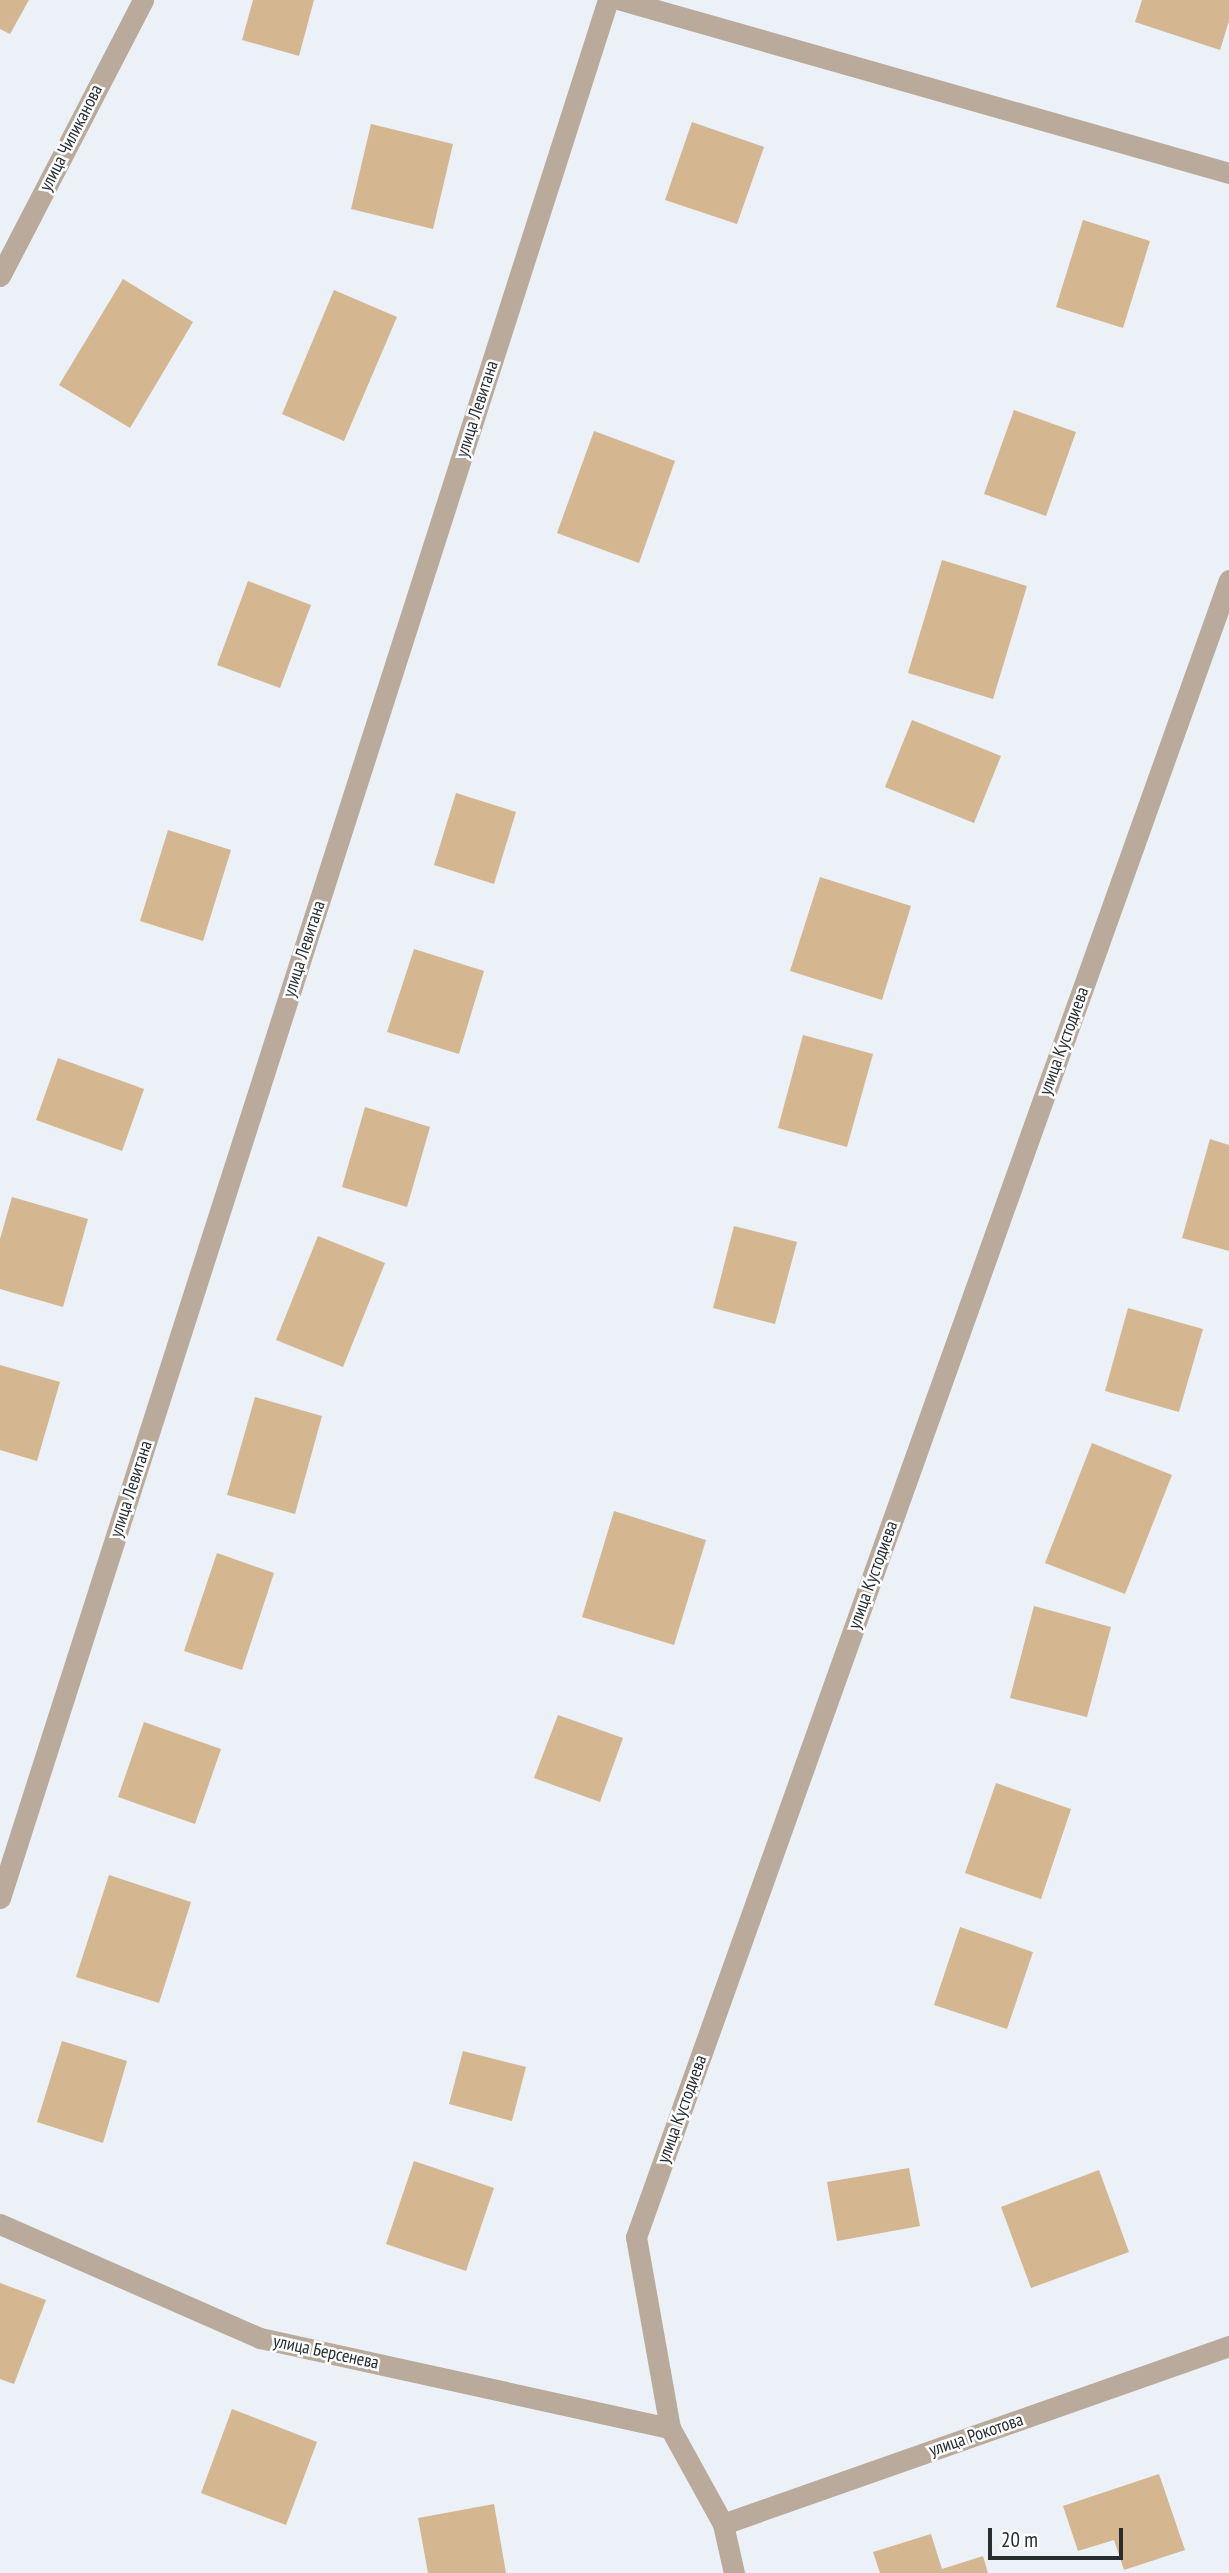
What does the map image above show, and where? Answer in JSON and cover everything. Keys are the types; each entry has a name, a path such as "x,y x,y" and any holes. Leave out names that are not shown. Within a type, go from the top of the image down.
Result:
{"street":[{"name":"улица Чиликанова","path":"0,276 143,0"},
{"name":"улица Левитана","path":"0,1898 608,0"},
{"path":"621,0 1229,173"},
{"name":"улица Кустодиева","path":"734,2573 723,2524 670,2427 636,2237 1229,580"},
{"name":"улица Берсенева","path":"0,2224 260,2338 670,2427"},
{"name":"улица Рокотова","path":"723,2524 1229,2346"}],"building":[{"path":"0,0 29,0 10,34 0,29"},
{"path":"253,0 314,0 299,56 242,40"},
{"path":"1142,0 1229,0 1229,21 1220,50 1135,22"},
{"path":"692,122 764,147 737,224 665,200"},
{"path":"371,124 453,144 433,229 351,209"},
{"path":"1083,220 1150,241 1123,328 1056,307"},
{"path":"123,279 193,322 130,428 59,385"},
{"path":"334,290 397,317 344,441 282,414"},
{"path":"1014,410 1076,432 1046,516 984,494"},
{"path":"594,431 675,461 639,563 557,533"},
{"path":"942,560 1027,586 993,699 908,673"},
{"path":"248,581 311,605 280,688 217,665"},
{"path":"912,720 1001,756 974,823 885,787"},
{"path":"456,793 516,812 494,884 434,865"},
{"path":"168,830 231,850 203,941 140,921"},
{"path":"820,877 911,906 882,1000 790,971"},
{"path":"414,949 484,971 459,1054 387,1032"},
{"path":"803,1035 873,1054 847,1147 778,1128"},
{"path":"58,1058 144,1089 122,1151 36,1120"},
{"path":"365,1107 430,1127 407,1207 342,1187"},
{"path":"1210,1139 1229,1145 1229,1251 1182,1238"},
{"path":"12,1197 88,1219 63,1307 0,1289 0,1239"},
{"path":"734,1226 797,1242 775,1324 713,1308"},
{"path":"318,1236 385,1263 343,1367 276,1340"},
{"path":"1128,1308 1203,1329 1179,1412 1105,1391"},
{"path":"0,1365 60,1382 37,1461 0,1450"},
{"path":"255,1397 322,1416 295,1514 227,1495"},
{"path":"1092,1443 1172,1475 1125,1594 1045,1563"},
{"path":"614,1511 706,1540 674,1645 582,1617"},
{"path":"217,1553 274,1573 242,1670 184,1651"},
{"path":"1034,1606 1111,1627 1087,1717 1010,1698"},
{"path":"558,1715 623,1738 600,1802 534,1778"},
{"path":"144,1722 221,1749 195,1824 118,1797"},
{"path":"996,1783 1071,1809 1041,1899 965,1873"},
{"path":"109,1875 191,1902 159,2003 76,1977"},
{"path":"960,1927 1033,1952 1007,2029 934,2005"},
{"path":"62,2041 127,2061 103,2143 37,2122"},
{"path":"463,2051 526,2067 512,2121 449,2104"},
{"path":"414,2161 494,2188 466,2271 386,2244"},
{"path":"909,2168 920,2226 837,2241 827,2182"},
{"path":"1099,2170 1129,2252 1031,2288 1001,2207"},
{"path":"0,2283 46,2300 14,2384 0,2379"},
{"path":"232,2409 317,2442 286,2525 201,2493"},
{"path":"1159,2474 1185,2550 1124,2570 1114,2540 1078,2551 1063,2506"},
{"path":"494,2504 506,2573 428,2573 418,2518"},
{"path":"931,2534 942,2569 983,2556 988,2573 880,2573 873,2552"}]}
